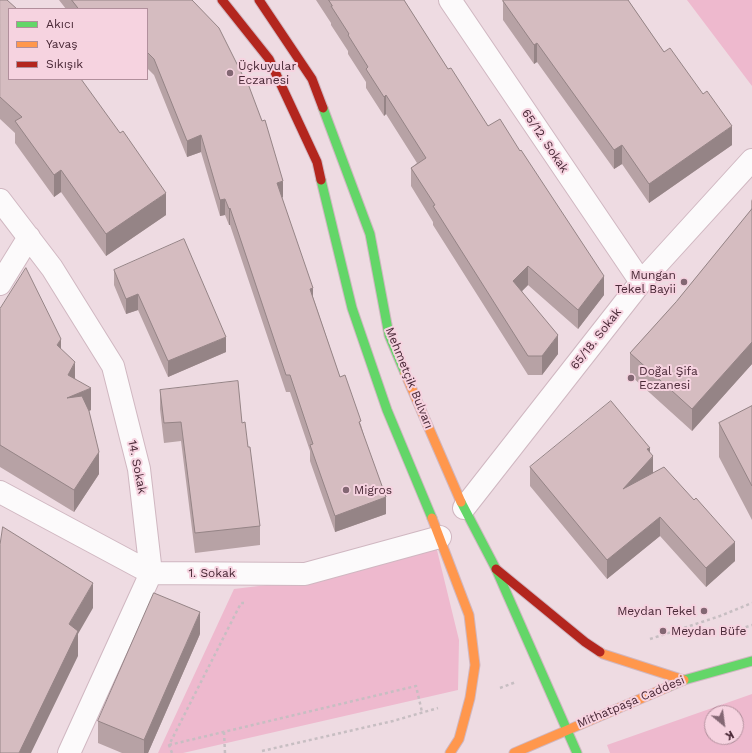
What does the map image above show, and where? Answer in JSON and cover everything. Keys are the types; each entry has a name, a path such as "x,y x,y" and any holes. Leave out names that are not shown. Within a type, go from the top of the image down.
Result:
{"main road":[{"path":"222,0 269,59 317,162 352,308 387,410 440,537 469,615 475,665 470,698 458,739 450,753"},
{"name":"Mehmetçik Bulvarı","path":"259,0 312,79 370,234 390,335 464,508 496,569 577,753"},
{"path":"496,569 585,642 603,654 684,680"},
{"name":"Mithatpaşa Caddesi","path":"514,753 684,680 752,661"}],"street":[{"name":"65/12. Sokak","path":"450,0 641,282"},
{"name":"65/18. Sokak","path":"464,508 641,282 752,160"},
{"name":"14. Sokak","path":"0,200 52,268 113,366 140,469 151,573"},
{"path":"0,284 29,237"},
{"name":"1. Sokak","path":"0,492 151,573 304,574 440,537"},
{"path":"69,753 151,573"}],"path":[{"path":"172,753 169,745 242,604 249,602"},
{"path":"723,635 752,625"},
{"path":"169,745 416,686 422,712"},
{"path":"262,751 393,721"},
{"path":"224,732 225,753"}],"shaded area":[{"path":"687,0 752,0 752,86"},
{"path":"436,546 459,640 458,690 183,753 158,753 234,589 292,582"},
{"path":"752,694 752,753 610,753 607,745 704,711 704,745 744,745 744,705 721,705"}],"building":[{"path":"0,0 7,0 16,8 8,8 8,80 82,80 120,133 123,131 166,193 106,234 61,170 54,175 15,121 22,117 0,97"},
{"path":"72,0 192,0 219,28 246,82 247,81 262,121 265,120 283,181 277,183 313,288 310,289 340,377 345,375 361,421 359,422 386,497 335,516 310,445 313,444 290,375 286,375 230,208 229,209 225,199 220,200 201,135 187,141 154,59 148,53 148,8 78,8"},
{"path":"329,0 404,0 448,69 451,68 488,126 500,119 604,276 578,310 528,266 513,281 558,335 542,356 528,356 433,206 435,205 411,168 426,158 386,95 384,97 366,69 368,67 331,6"},
{"path":"628,0 664,52 670,48 703,94 707,91 732,126 649,184 622,145 614,150 537,43 534,45 503,1"},
{"path":"752,209 752,342 692,409 630,353 676,302"},
{"path":"184,239 226,337 168,361 138,294 126,299 114,270"},
{"path":"26,268 61,339 57,345 75,362 68,375 91,388 67,398 82,396 89,411 99,452 74,490 0,445 0,309"},
{"path":"238,381 242,423 245,422 248,447 250,447 260,526 195,533 181,422 164,423 160,390"},
{"path":"611,401 650,448 647,449 653,456 623,489 664,467 694,500 696,498 735,542 706,568 660,517 607,560 530,467"},
{"path":"752,406 752,486 719,423"},
{"path":"3,527 93,583 69,624 78,631 19,753 0,753 0,545"},
{"path":"154,593 200,612 144,740 98,721"}],"traffic: fast":[{"path":"323,108 370,234 389,335 405,373"},
{"path":"321,180 352,308 387,410 432,518"},
{"path":"461,502 496,569 577,753"},
{"path":"668,687 684,680 752,661"}],"traffic: slow":[{"path":"405,373 461,502"},
{"path":"432,518 469,615 475,665 470,698 459,739 450,753"},
{"path":"600,652 684,680"},
{"path":"514,753 668,687"}],"traffic: jam":[{"path":"222,0 269,59 317,162 321,180"},
{"path":"259,0 312,79 323,108"},
{"path":"496,569 585,642 600,652"}],"place":[{"name":"Üçkuyular Eczanesi","path":"230,73"},
{"name":"Mungan Tekel Bayii","path":"684,282"},
{"name":"Doğal Şifa Eczanesi","path":"631,378"},
{"name":"Migros","path":"346,490"},
{"name":"Meydan Tekel","path":"704,611"},
{"name":"Meydan Büfe","path":"663,631"}]}
